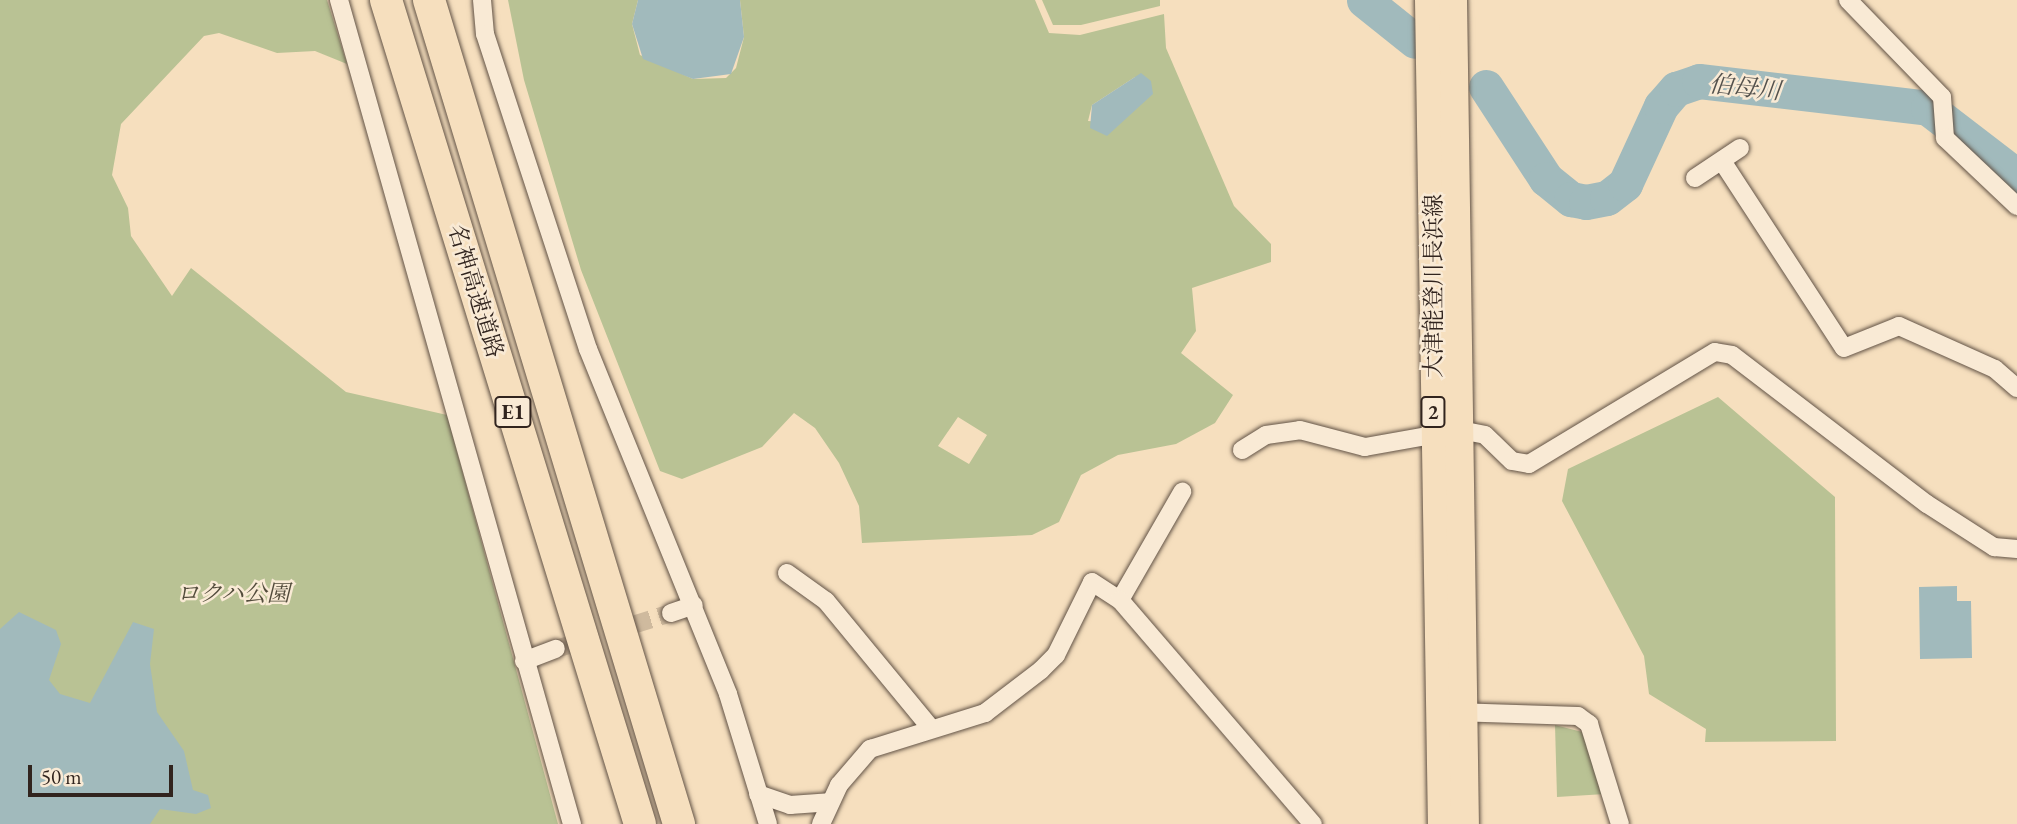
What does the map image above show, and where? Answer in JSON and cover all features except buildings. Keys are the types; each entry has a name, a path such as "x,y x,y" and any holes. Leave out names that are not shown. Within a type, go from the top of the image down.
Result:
{"highway":[{"name":"名神高速道路","path":"386,0 640,824"},
{"name":"名神高速道路","path":"429,0 679,824"}],"main road":[{"name":"大津能登川長浜線","path":"1429,0 1433,439 1452,712 1465,824"},
{"name":"大津能登川長浜線","path":"1441,824 1452,712 1460,430 1453,0"}],"street":[{"path":"339,0 572,824"},
{"path":"482,0 485,34 588,349 694,605 768,824"},
{"path":"1848,0 1942,97 1945,138 2017,206"},
{"path":"1695,178 1740,148"},
{"path":"1722,161 1844,348 1899,326 1995,369 2017,388"},
{"path":"1242,450 1266,435 1300,430 1365,447 1433,439 1460,430 1486,435 1512,461 1530,464 1684,368 1715,352 1732,355 1927,504 1994,547 2017,549"},
{"path":"1120,600 1182,492"},
{"path":"787,573 826,601 930,727"},
{"path":"821,824 830,802 870,749 930,727 985,713 1041,670 1056,655 1092,582 1120,600 1313,824"},
{"path":"671,613 694,605"},
{"path":"524,661 556,649"},
{"path":"1452,712 1578,716 1589,724 1620,824"},
{"path":"758,794 790,805 830,802"}],"green space":[{"name":"ロクハ公園","path":"0,0 327,0 347,64 315,51 277,53 219,33 204,36 121,124 112,175 128,208 131,236 172,296 191,268 346,392 447,415 558,824 0,824"},
{"path":"508,0 638,0 632,24 640,55 693,79 726,78 736,68 744,37 740,0 1035,0 1049,33 1080,35 1164,14 1166,48 1234,206 1271,244 1271,262 1192,288 1196,331 1181,353 1233,395 1215,423 1176,444 1118,455 1081,475 1059,522 1032,535 862,543 859,506 839,463 815,428 794,413 762,447 682,479 660,471 581,270 524,80","holes":["1135,77 1152,94 1120,123 1088,121 1092,105","958,417 987,435 969,464 938,446"]},
{"path":"1042,0 1160,0 1160,6 1081,25 1053,25"},
{"path":"1718,397 1835,497 1836,741 1705,742 1706,729 1649,694 1644,656 1562,501 1568,469"},
{"path":"1555,725 1586,733 1605,794 1557,797"}],"water":[{"path":"638,0 740,0 744,37 731,74 693,79 643,59 632,24"},
{"path":"1141,73 1151,81 1153,94 1107,136 1090,128 1092,105"},
{"path":"1957,586 1957,601 1971,601 1972,658 1920,659 1919,587"},
{"path":"19,612 56,630 61,644 49,680 60,694 90,703 133,622 154,629 150,664 157,712 184,751 193,790 208,795 211,808 196,814 160,809 150,824 0,824 0,629"}],"waterway":[{"name":"伯母川","path":"1364,0 1415,41"},
{"name":"伯母川","path":"1486,87 1546,179 1571,199 1586,202 1607,198 1625,184 1661,106 1676,89 1699,81 1928,108 2017,176"}],"tunnel":[{"path":"556,649 671,613"}]}
